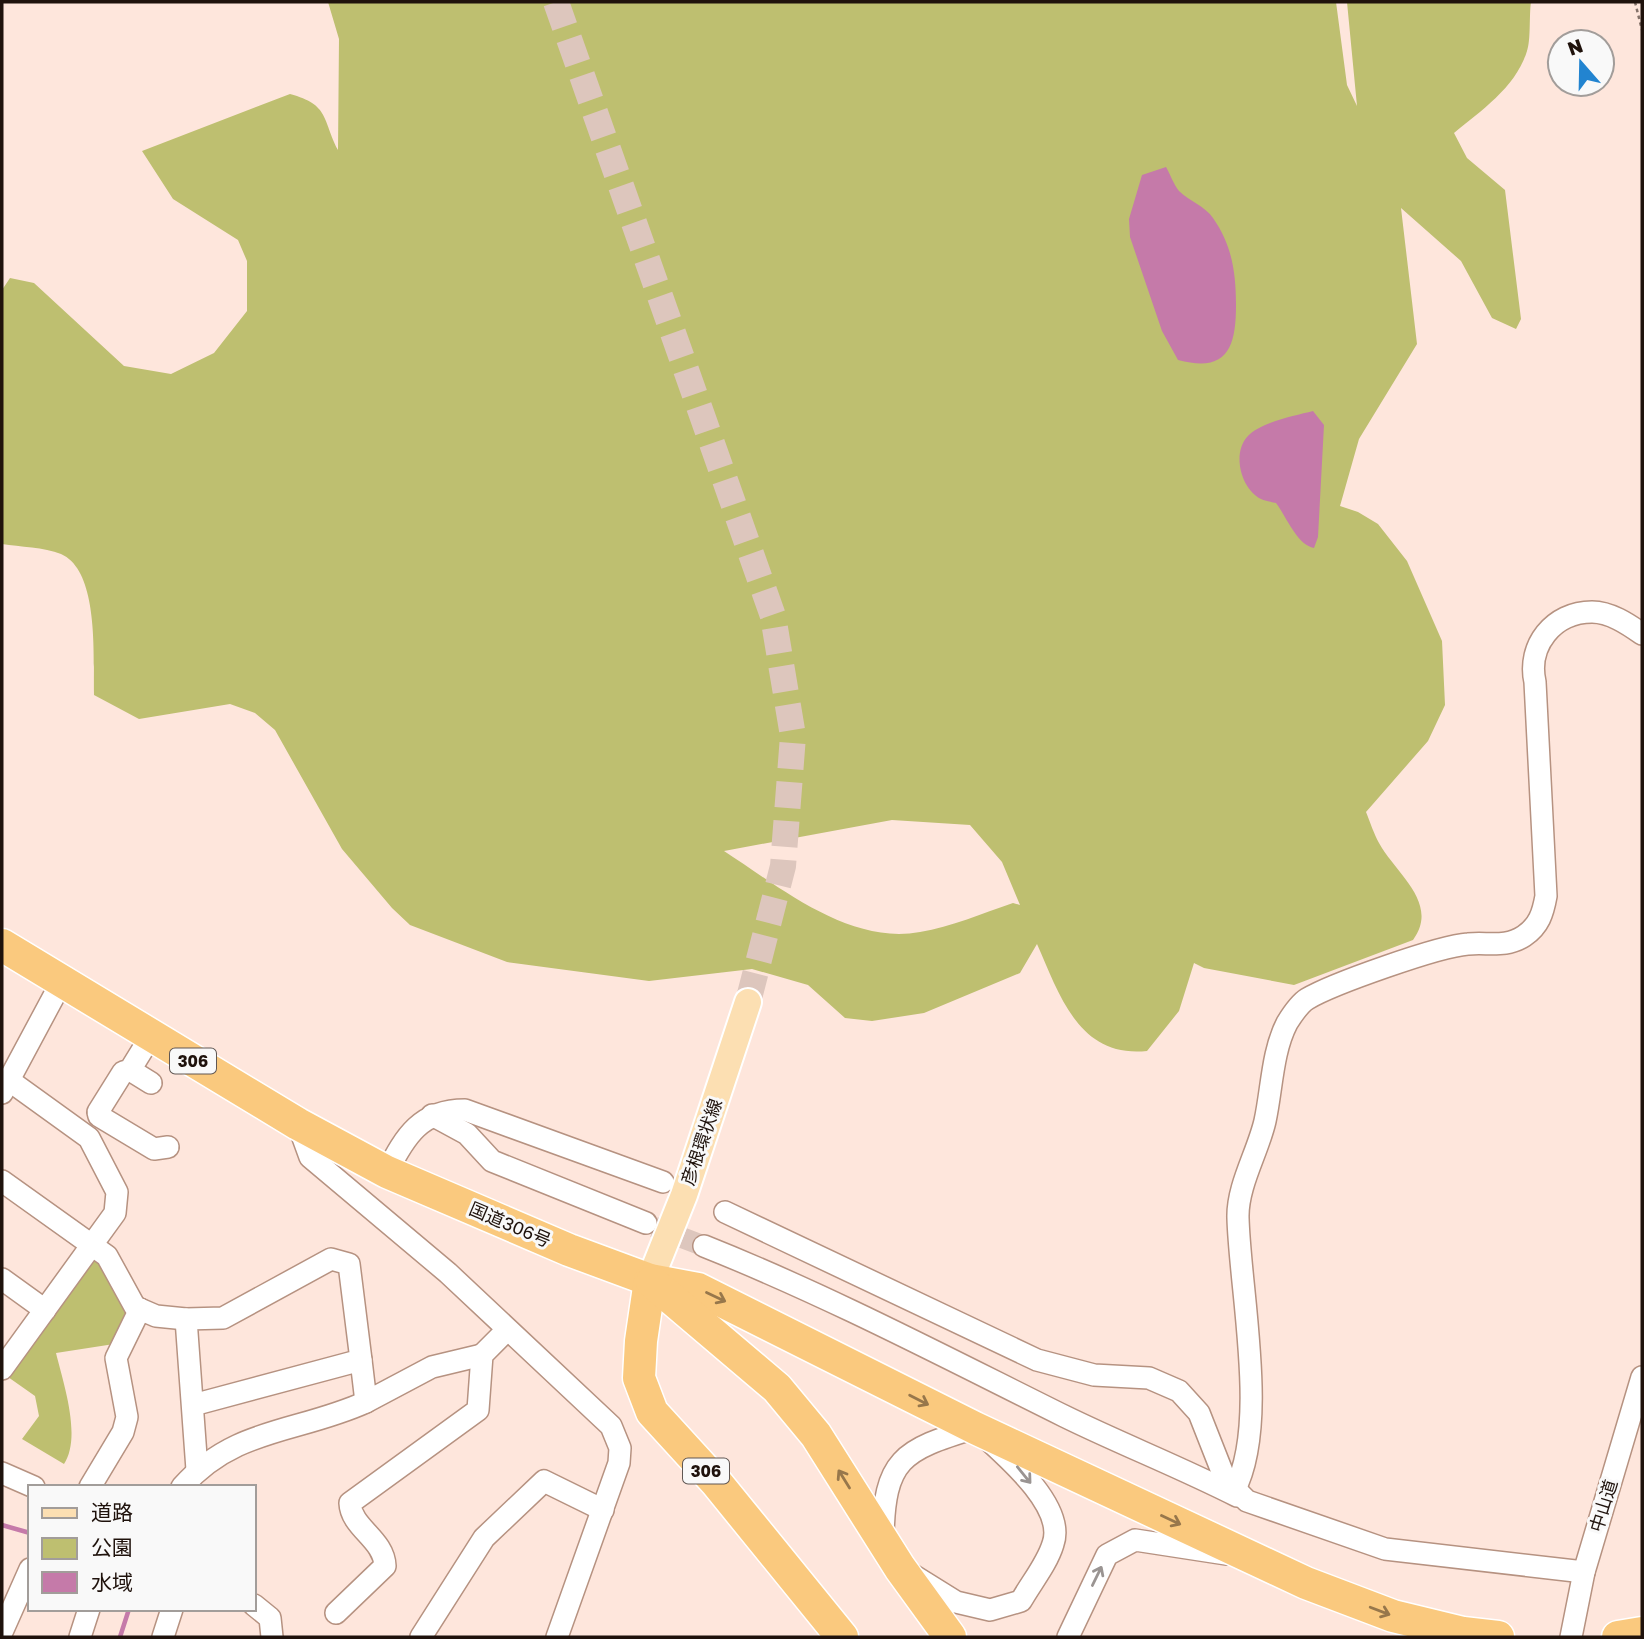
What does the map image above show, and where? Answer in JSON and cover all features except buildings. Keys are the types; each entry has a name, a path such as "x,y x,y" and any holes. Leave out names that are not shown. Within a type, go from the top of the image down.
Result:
{"highway":[{"name":"国道306号","path":"2,945 298,1124 387,1172 569,1250 650,1280"},
{"path":"650,1280 698,1289 975,1428 1306,1583 1393,1616 1463,1633 1498,1637"},
{"path":"650,1280 777,1388 816,1434 883,1541 950,1637"},
{"name":"306","path":"650,1280 640,1341 639,1378 652,1412 716,1482 842,1637"},
{"path":"1618,1637 1642,1633"}],"main road":[{"name":"彦根環状線","path":"650,1280 684,1195 748,1002"}],"street":[{"path":"1240,1496 1250,1429 1244,1280 1238,1216 1264,1123 1280,1037 1304,1001 1323,990 1445,949 1467,944 1509,944 1536,926 1544,911 1546,896 1535,682 1531,664 1535,649 1552,627 1593,612 1610,616 1642,634"},
{"path":"2,1369 115,1213 117,1192 89,1138 6,1087 62,981"},
{"path":"130,1070 151,1035"},
{"path":"152,1083 130,1070 122,1072 98,1112 99,1116 154,1149 168,1147"},
{"path":"387,1172 409,1132 432,1115 465,1110 663,1182"},
{"path":"432,1115 467,1134 492,1161 646,1223"},
{"path":"298,1124 310,1157 428,1256 611,1426 620,1448 619,1463 557,1637"},
{"path":"2,1181 107,1256 135,1307 156,1316 186,1319 223,1318 336,1259 351,1267 366,1402"},
{"path":"725,1212 1037,1360 1076,1372 1132,1376 1166,1383 1190,1401 1199,1413 1225,1479 1240,1496"},
{"path":"704,1246 814,1293 1094,1431 1240,1496 1385,1549 1584,1572"},
{"path":"2,1279 45,1310"},
{"path":"91,1485 123,1432 127,1417 116,1358 140,1309"},
{"path":"186,1319 197,1470"},
{"path":"184,1485 197,1470 225,1449 253,1437 333,1417 432,1367 482,1355 506,1331"},
{"path":"336,1613 385,1566 384,1553 350,1512 350,1503 478,1410 482,1355"},
{"path":"193,1405 361,1360"},
{"name":"中山道","path":"1571,1637 1584,1572 1642,1377"},
{"path":"883,1541 883,1497 891,1475 911,1453 934,1440 975,1428 1022,1471 1053,1517 1054,1543 1021,1601 990,1610 956,1602 901,1568"},
{"path":"5,1480 28,1486"},
{"path":"421,1637 484,1538 544,1481 603,1510"},
{"path":"1068,1637 1107,1555 1135,1540 1251,1558"},
{"path":"2,1632 28,1574"},
{"path":"256,1607 270,1618 272,1637"},
{"path":"80,1637 88,1611"},
{"path":"163,1637 171,1611"}],"path":[{"path":"1635,2 1642,30"}],"green space":[{"path":"328,2 1336,2 1347,85 1357,106 1347,2 1531,2 1528,46 1515,76 1497,97 1454,133 1467,158 1505,190 1521,319 1516,329 1492,318 1461,261 1401,208 1417,344 1359,439 1340,506 1358,512 1378,524 1407,561 1442,641 1445,705 1428,741 1366,812 1386,855 1419,901 1420,926 1413,940 1294,985 1204,968 1194,963 1179,1011 1147,1051 1124,1051 1104,1045 1088,1034 1064,1003 1037,944 1020,973 924,1013 872,1021 845,1018 808,985 752,969 649,981 507,962 410,925 392,908 342,849 275,730 255,713 230,704 139,719 94,695 92,617 82,578 74,563 54,552 2,544 2,290 10,278 34,283 124,366 171,374 214,353 247,311 247,261 238,240 173,199 142,151 290,94 319,108 338,150 339,39","holes":["892,820 970,825 1002,862 1020,905 1013,903 920,932 894,934 867,930 842,922 792,896 724,851"]},
{"path":"94,1257 102,1259 130,1312 114,1344 56,1353 71,1425 69,1453 64,1464 22,1439 39,1416 35,1396 8,1377"}],"water":[{"path":"1166,167 1179,191 1213,218 1225,238 1232,260 1236,293 1234,334 1225,354 1208,363 1178,360 1162,331 1130,237 1129,219 1142,175"},
{"path":"1313,411 1324,425 1318,537 1314,548 1302,542 1276,503 1261,499 1248,487 1240,461 1242,444 1260,427"}],"waterway":[{"path":"2,1525 28,1532"},
{"path":"120,1637 128,1611"}],"tunnel":[{"path":"556,2 773,616 793,736 783,866 748,1002"},
{"path":"654,1227 704,1246"}]}
